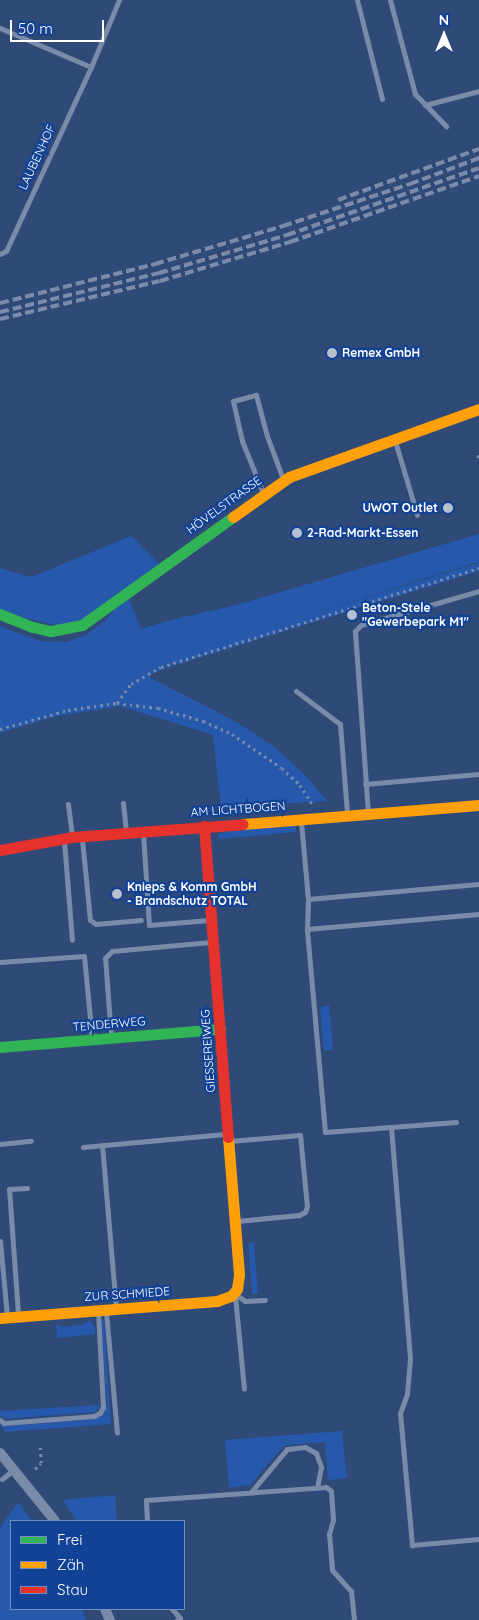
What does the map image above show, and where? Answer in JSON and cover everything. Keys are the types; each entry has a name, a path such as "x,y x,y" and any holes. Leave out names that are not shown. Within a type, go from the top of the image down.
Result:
{"street":[{"name":"HÖVELSTRASSE","path":"0,614 33,628 51,631 82,625 264,493 299,471 479,409"},
{"name":"AM LICHTBOGEN","path":"0,850 72,837 142,830 479,805"},
{"name":"GIESSEREIWEG","path":"204,826 239,1274 234,1293"},
{"name":"TENDERWEG","path":"0,1046 220,1029"},
{"name":"ZUR SCHMIEDE","path":"8,1317 217,1301 234,1293"},
{"path":"0,1453 54,1520"}],"lane":[{"name":"LAUBENHOF","path":"0,254 6,251 91,67 119,0"},
{"path":"357,0 382,99"},
{"path":"390,0 414,94 446,126"},
{"path":"0,28 91,67"},
{"path":"425,105 479,91"},
{"path":"264,493 242,441 233,401 256,395 267,436 283,480"},
{"path":"394,438 417,515"},
{"path":"368,813 355,631 357,627 479,592"},
{"path":"296,691 340,724 347,815"},
{"path":"366,784 479,774"},
{"path":"68,804 72,837 90,920 96,924 141,920"},
{"path":"124,804 126,832"},
{"path":"301,818 308,899 307,929 325,1132 456,1122"},
{"path":"142,830 149,925 211,920"},
{"path":"72,837 72,940"},
{"path":"308,899 479,884"},
{"path":"307,929 479,914"},
{"path":"111,1038 105,958 112,951 213,942"},
{"path":"0,962 84,956 92,1039"},
{"path":"391,1127 410,1359 407,1394 400,1414 412,1545 479,1539"},
{"path":"83,1147 300,1135 307,1206 305,1212 299,1215 234,1221"},
{"path":"0,1144 31,1141"},
{"path":"0,1420 4,1423 94,1416 100,1413 103,1407 106,1309 102,1145"},
{"path":"8,1317 9,1189 27,1188"},
{"path":"0,1241 8,1317"},
{"path":"234,1293 244,1301 264,1300"},
{"path":"234,1293 244,1389"},
{"path":"106,1309 117,1433"},
{"path":"251,1492 287,1449 305,1447 316,1453 321,1467 317,1487"},
{"path":"2,1479 14,1469"},
{"path":"147,1520 146,1500 326,1487 331,1491 333,1522 329,1534 332,1570 352,1591 354,1620"},
{"path":"173,1610 180,1618 177,1620"}],"path":[{"path":"118,703 132,684 160,666 479,568"},
{"path":"0,729 68,710 118,703 158,708 203,721 232,734 282,768 300,785 314,806"},
{"path":"35,1468 41,1463 40,1445"}],"shaded area":[{"path":"479,534 479,562 248,633 479,563 479,571 175,665 147,676 233,720 272,745 305,775 327,801 221,807 213,735 120,706 53,717 0,733 0,626 39,641 66,642 86,635 105,621 127,595 141,629 236,605"},
{"path":"131,536 160,565 80,623 64,627 0,612 0,568 31,577"},
{"path":"296,826 296,832 219,839 219,834 230,831"},
{"path":"329,1005 333,1050 324,1051 320,1007"},
{"path":"254,1242 258,1294 252,1294 248,1244"},
{"path":"90,1320 95,1328 95,1334 57,1338 56,1323 60,1327 82,1325"},
{"path":"101,1320 104,1320 111,1424 5,1432 0,1424 6,1426 89,1420 103,1416 107,1405"},
{"path":"101,1405 96,1412 6,1419 0,1416 0,1411"},
{"path":"342,1431 347,1478 328,1480 325,1442 287,1445 282,1448 250,1485 229,1488 225,1440"},
{"path":"115,1495 117,1520 76,1520 63,1500"},
{"path":"18,1502 31,1520 10,1520 10,1610 82,1610 86,1620 0,1620 0,1528"}],"railway":[{"path":"338,200 479,149"},
{"path":"0,303 155,264 283,226 410,184 479,158"},
{"path":"0,312 159,273 287,235 479,168"},
{"path":"0,319 160,281 290,242 479,176"}],"traffic: fast":[{"path":"0,614 33,627 51,631 82,625 233,517"},
{"path":"0,1047 220,1029"}],"traffic: slow":[{"path":"233,517 289,477 479,409"},
{"path":"243,824 479,805"},
{"path":"0,1318 217,1301 231,1296 237,1289 239,1274 228,1137"}],"traffic: jam":[{"path":"0,850 72,837 243,824"},
{"path":"204,826 228,1137"}],"place":[{"name":"Remex GmbH","path":"332,353"},
{"name":"UWOT Outlet","path":"448,508"},
{"name":"2-Rad-Markt-Essen","path":"297,533"},
{"name":"Beton-Stele \"Gewerbepark M1\"","path":"352,615"},
{"name":"Knieps & Komm GmbH - Brandschutz TOTAL","path":"117,894"}]}
